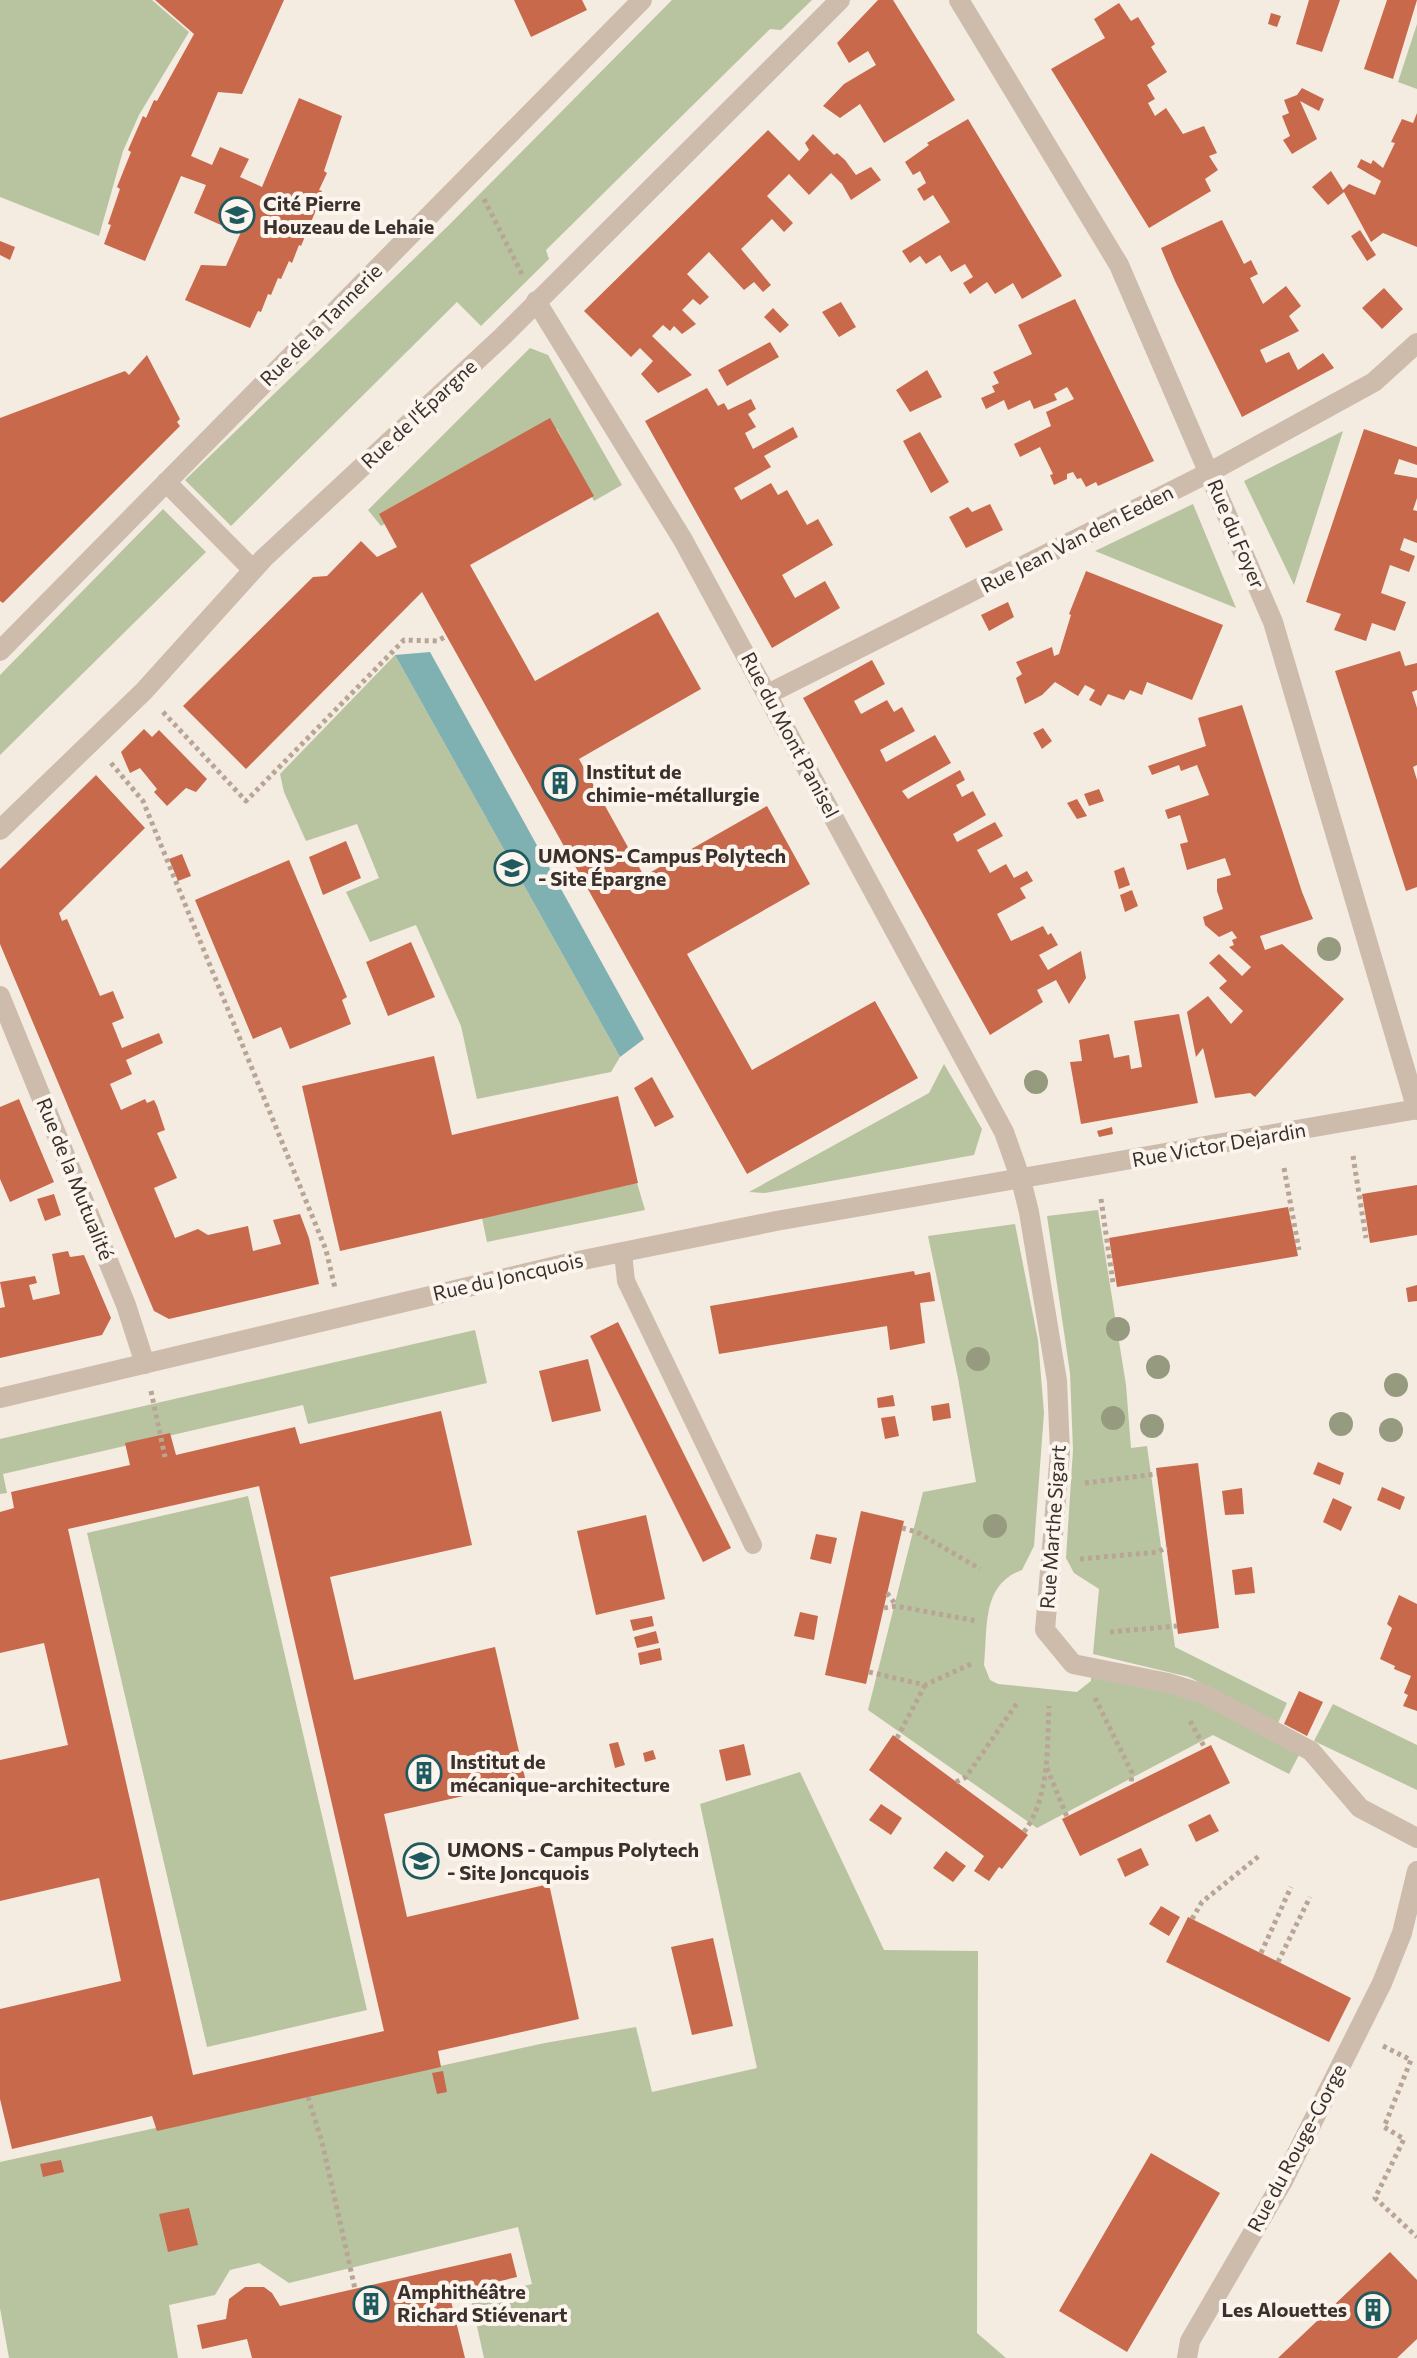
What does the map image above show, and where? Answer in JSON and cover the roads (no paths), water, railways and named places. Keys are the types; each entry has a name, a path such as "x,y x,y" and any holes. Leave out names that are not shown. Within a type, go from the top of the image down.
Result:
{"street":[{"name":"Rue de la Tannerie","path":"0,651 642,0"},
{"name":"Rue de l'Épargne","path":"0,830 144,691 253,570 502,337 840,0"},
{"name":"Rue du Foyer","path":"959,0 1119,265 1273,622 1417,1110"},
{"name":"Rue du Mont Panisel","path":"536,301 683,540 768,694 1004,1132 1021,1180"},
{"name":"Rue Jean Van den Eeden","path":"768,694 1210,472 1374,382 1417,343"},
{"path":"166,482 253,570"},
{"name":"Rue de la Mutualité","path":"0,996 126,1305 145,1364"},
{"name":"Rue Victor Dejardin","path":"1021,1180 1417,1110"},
{"name":"Rue du Joncquois","path":"0,1398 505,1277 776,1221 1021,1180"},
{"name":"Rue Marthe Sigart","path":"1021,1180 1057,1381 1060,1452 1045,1630 1073,1664 1168,1683 1204,1694 1311,1751 1360,1808 1417,1838"},
{"name":"Rue du Rouge-Gorge","path":"1187,2358 1190,2341 1278,2189 1382,1983 1402,1933 1417,1871"}],"lane":[{"path":"623,1253 626,1281 753,1545"}],"water":[{"path":"430,652 644,1039 620,1057 395,655"}],"place":[{"name":"Cité Pierre Houzeau de Lehaie","path":"237,215"},
{"name":"Institut de chimie-métallurgie","path":"560,783"},
{"name":"UMONS- Campus Polytech - Site Épargne","path":"512,868"},
{"name":"Institut de mécanique-architecture","path":"424,1773"},
{"name":"UMONS - Campus Polytech - Site Joncquois","path":"421,1861"},
{"name":"Amphithéâtre Richard Stiévenart","path":"371,2304"},
{"name":"Les Alouettes","path":"1373,2310"}]}
